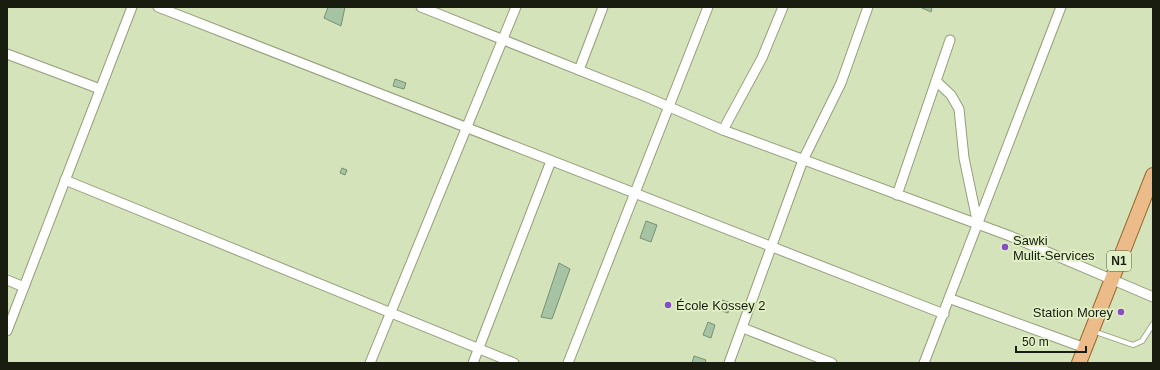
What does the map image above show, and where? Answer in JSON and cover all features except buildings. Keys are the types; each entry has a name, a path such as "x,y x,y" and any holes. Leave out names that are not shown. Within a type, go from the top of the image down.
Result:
{"main road":[{"name":"N1","path":"1079,363 1153,175"}],"street":[{"path":"7,331 132,7"},
{"path":"158,7 944,314"},
{"path":"422,7 669,106 723,130 1010,236 1153,297"},
{"path":"370,363 516,7"},
{"path":"579,70 603,7"},
{"path":"568,363 708,7"},
{"path":"723,130 762,58 783,7"},
{"path":"729,363 803,160 841,84 868,7"},
{"path":"926,362 1061,7"},
{"path":"897,195 950,40"},
{"path":"7,54 100,89"},
{"path":"936,81 951,95 959,108 964,158 978,225"},
{"path":"473,363 551,161"},
{"path":"65,180 514,363"},
{"path":"7,280 24,287"},
{"path":"950,299 1085,348"},
{"path":"742,328 830,363"}],"lane":[{"path":"1092,331 1134,345 1142,341 1153,324"}],"place":[{"name":"Sawki Mulit-Services","path":"1005,247"},
{"name":"École Kossey 2","path":"668,305"},
{"name":"Station Morey","path":"1121,312"}]}
